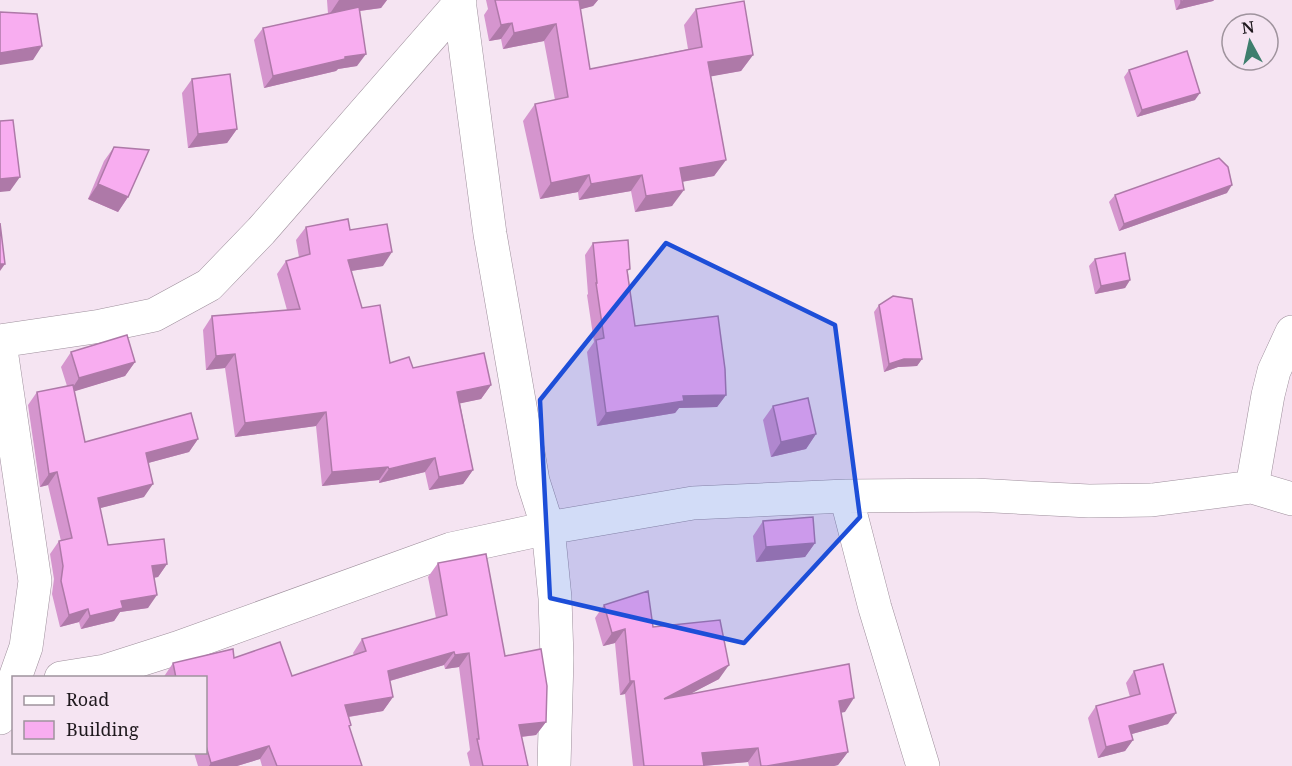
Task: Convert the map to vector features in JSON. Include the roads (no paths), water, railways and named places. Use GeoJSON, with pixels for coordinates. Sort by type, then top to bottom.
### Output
{"type":"FeatureCollection","features":[{"type":"Feature","properties":{"kind":"street"},"geometry":{"type":"LineString","coordinates":[[16,676],[26,647],[35,581],[0,342],[154,315],[209,285],[261,231],[460,2]]}},
{"type":"Feature","properties":{"kind":"street"},"geometry":{"type":"LineString","coordinates":[[460,2],[492,246],[533,481],[548,528],[555,598],[555,766]]}},
{"type":"Feature","properties":{"kind":"street"},"geometry":{"type":"LineString","coordinates":[[1252,487],[1274,370],[1292,332]]}},
{"type":"Feature","properties":{"kind":"street"},"geometry":{"type":"LineString","coordinates":[[74,676],[105,671],[177,648],[451,549],[548,528],[693,503],[846,496],[975,495],[1089,501],[1152,500],[1252,487],[1292,499]]}},
{"type":"Feature","properties":{"kind":"street"},"geometry":{"type":"LineString","coordinates":[[846,496],[875,608],[923,766]]}},
{"type":"Feature","properties":{"kind":"street"},"geometry":{"type":"LineString","coordinates":[[0,718],[12,687]]}}]}
